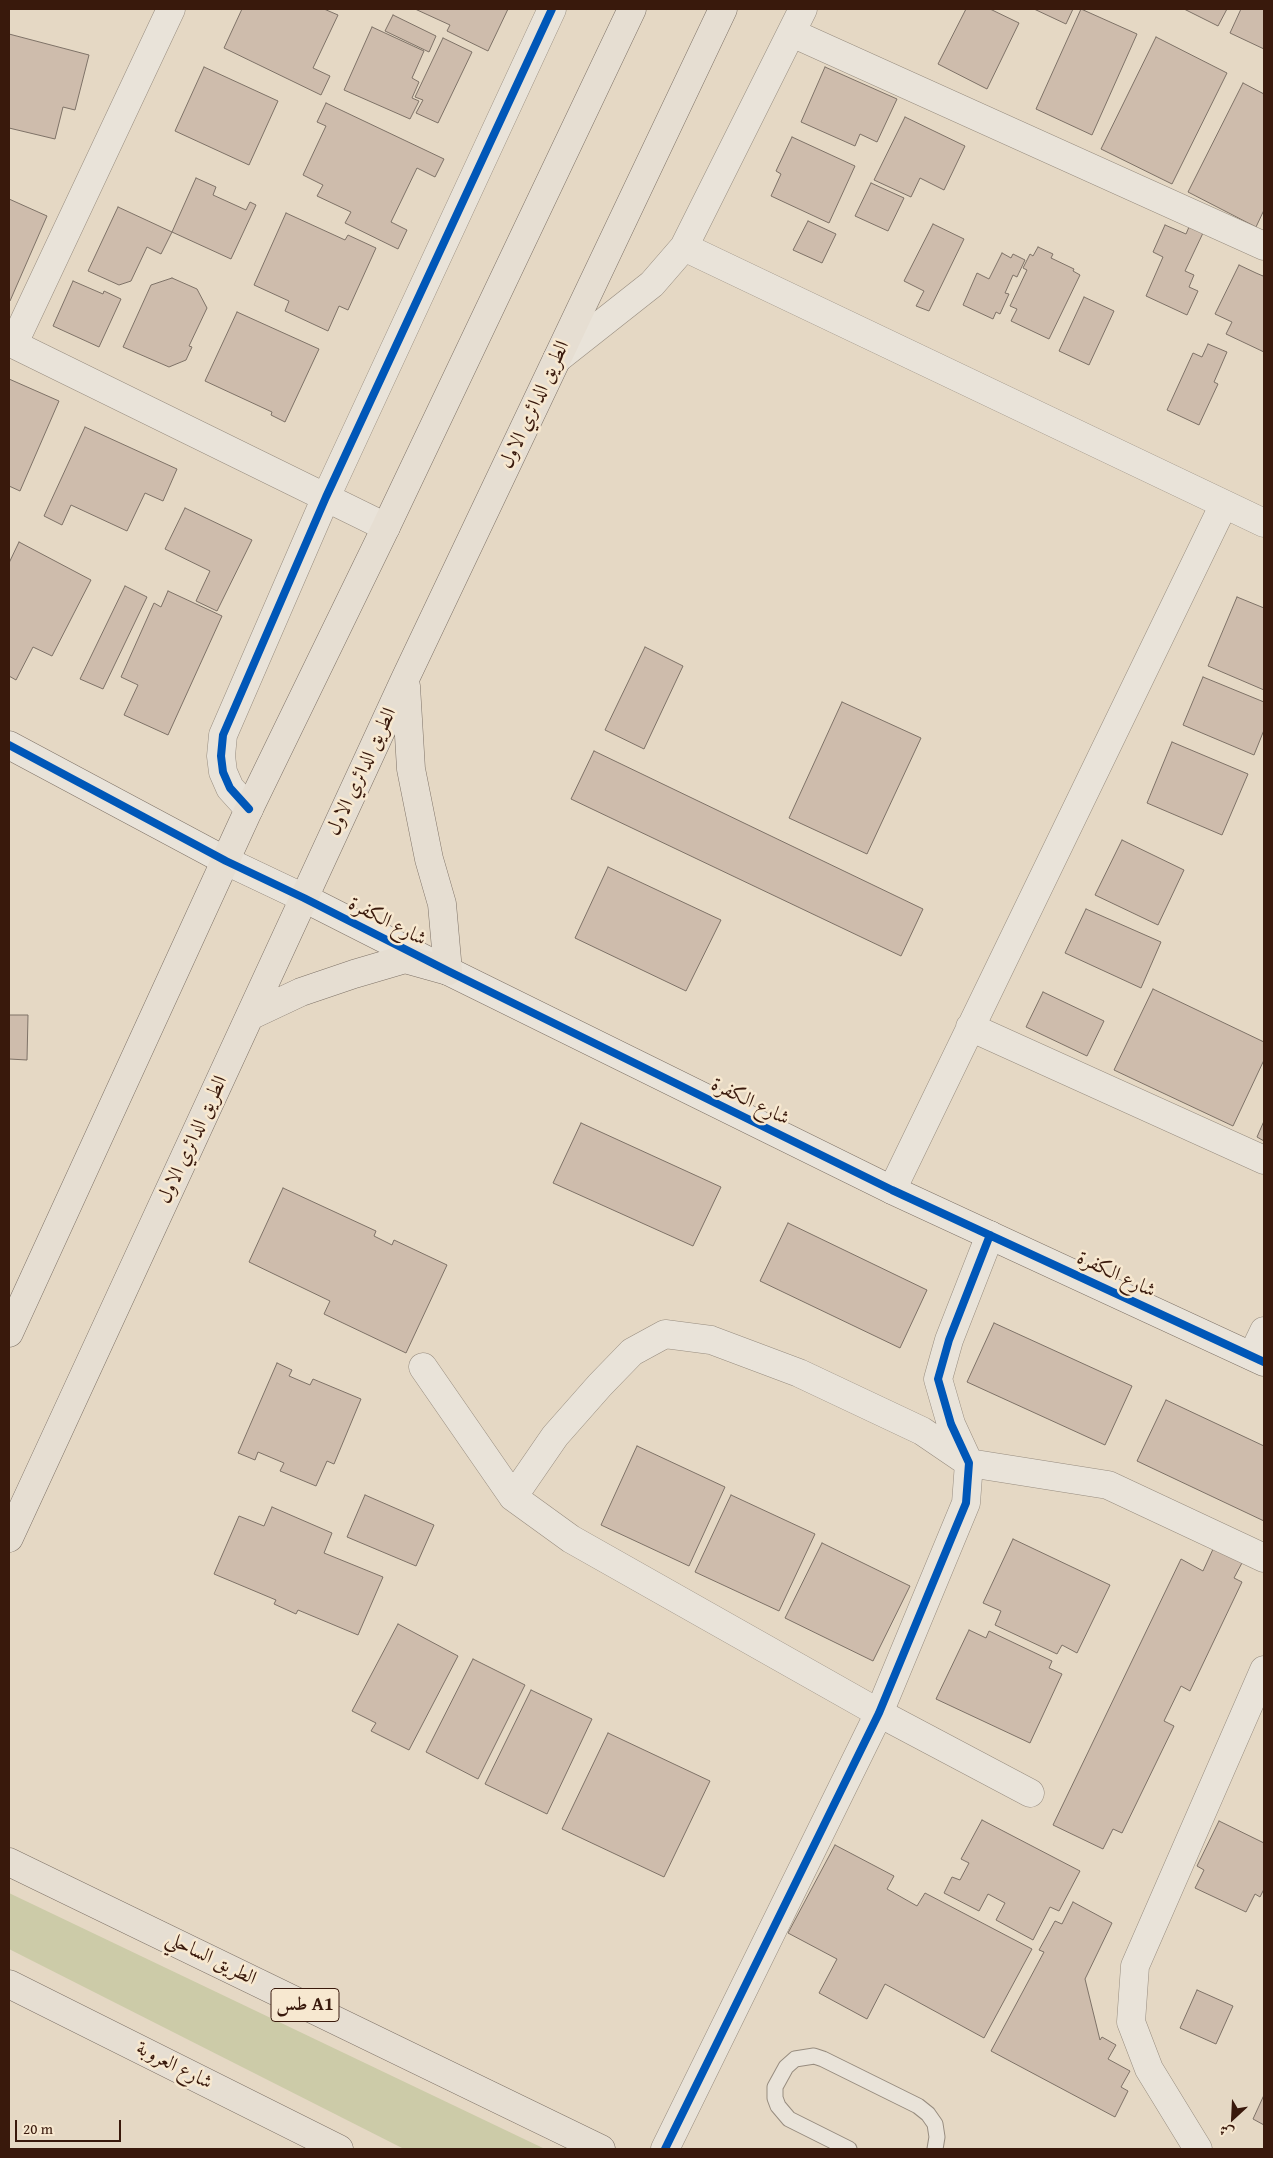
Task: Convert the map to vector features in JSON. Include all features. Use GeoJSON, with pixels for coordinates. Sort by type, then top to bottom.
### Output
{"type":"FeatureCollection","features":[{"type":"Feature","properties":{"kind":"main road"},"geometry":{"type":"LineString","coordinates":[[9,1333],[249,809],[386,527],[632,9]]}},
{"type":"Feature","properties":{"kind":"main road","name":"الطريق الدائري الاول"},"geometry":{"type":"LineString","coordinates":[[9,1538],[405,679],[724,9]]}},
{"type":"Feature","properties":{"kind":"main road"},"geometry":{"type":"LineString","coordinates":[[250,1016],[301,992],[406,959],[448,971],[442,904],[429,859],[411,769],[405,679]]}},
{"type":"Feature","properties":{"kind":"main road","name":"الطريق الساحلي"},"geometry":{"type":"LineString","coordinates":[[9,1850],[20,1867],[601,2149]]}},
{"type":"Feature","properties":{"kind":"main road","name":"شارع العروبة"},"geometry":{"type":"LineString","coordinates":[[9,1984],[339,2149]]}},
{"type":"Feature","properties":{"kind":"street"},"geometry":{"type":"LineString","coordinates":[[171,9],[12,342],[386,527]]}},
{"type":"Feature","properties":{"kind":"street"},"geometry":{"type":"LineString","coordinates":[[249,809],[230,788],[224,772],[221,751],[224,735],[326,497],[433,262],[552,9]]}},
{"type":"Feature","properties":{"kind":"street"},"geometry":{"type":"LineString","coordinates":[[557,359],[652,284],[684,247],[803,9]]}},
{"type":"Feature","properties":{"kind":"street"},"geometry":{"type":"LineString","coordinates":[[792,33],[1264,246]]}},
{"type":"Feature","properties":{"kind":"street"},"geometry":{"type":"LineString","coordinates":[[684,247],[1264,522]]}},
{"type":"Feature","properties":{"kind":"street"},"geometry":{"type":"LineString","coordinates":[[892,1190],[1224,504]]}},
{"type":"Feature","properties":{"kind":"street","name":"شارع الكفرة"},"geometry":{"type":"LineString","coordinates":[[9,744],[226,861],[892,1190],[1258,1359]]}},
{"type":"Feature","properties":{"kind":"street"},"geometry":{"type":"LineString","coordinates":[[970,1027],[1264,1160]]}},
{"type":"Feature","properties":{"kind":"street"},"geometry":{"type":"LineString","coordinates":[[665,2149],[879,1713],[966,1503],[968,1463],[951,1424],[938,1379],[949,1340],[990,1235]]}},
{"type":"Feature","properties":{"kind":"street"},"geometry":{"type":"LineString","coordinates":[[1258,1359],[1264,1331]]}},
{"type":"Feature","properties":{"kind":"street"},"geometry":{"type":"LineString","coordinates":[[513,1497],[555,1436],[600,1385],[632,1352],[665,1334],[711,1340],[799,1373],[922,1431],[968,1463],[1108,1485],[1264,1558]]}},
{"type":"Feature","properties":{"kind":"street"},"geometry":{"type":"LineString","coordinates":[[423,1366],[513,1497],[571,1540],[879,1713],[1030,1793]]}},
{"type":"Feature","properties":{"kind":"street"},"geometry":{"type":"LineString","coordinates":[[1198,2149],[1149,2069],[1131,2022],[1135,1966],[1264,1670]]}},
{"type":"Feature","properties":{"kind":"lane"},"geometry":{"type":"LineString","coordinates":[[849,2149],[789,2119],[782,2113],[775,2098],[776,2087],[786,2067],[795,2060],[814,2056],[823,2059],[918,2106],[928,2114],[935,2124],[937,2137],[934,2149]]}},
{"type":"Feature","properties":{"kind":"green space"},"geometry":{"type":"Polygon","coordinates":[[[9,1893],[545,2149],[404,2149],[9,1949],[9,1893]]]}},
{"type":"Feature","properties":{"kind":"building"},"geometry":{"type":"Polygon","coordinates":[[[242,9],[324,9],[338,15],[313,68],[330,76],[321,95],[224,48],[242,9]]]}},
{"type":"Feature","properties":{"kind":"building"},"geometry":{"type":"Polygon","coordinates":[[[415,9],[508,9],[488,51],[447,31],[450,25],[415,9]]]}},
{"type":"Feature","properties":{"kind":"building"},"geometry":{"type":"Polygon","coordinates":[[[966,9],[990,9],[1019,23],[987,89],[938,64],[966,9]]]}},
{"type":"Feature","properties":{"kind":"building"},"geometry":{"type":"Polygon","coordinates":[[[1034,9],[1073,9],[1066,24],[1034,9]]]}},
{"type":"Feature","properties":{"kind":"building"},"geometry":{"type":"Polygon","coordinates":[[[1081,9],[1137,34],[1092,135],[1036,109],[1081,9]]]}},
{"type":"Feature","properties":{"kind":"building"},"geometry":{"type":"Polygon","coordinates":[[[1184,9],[1227,9],[1218,26],[1184,9]]]}},
{"type":"Feature","properties":{"kind":"building"},"geometry":{"type":"Polygon","coordinates":[[[1241,9],[1264,9],[1264,49],[1230,33],[1241,9]]]}},
{"type":"Feature","properties":{"kind":"building"},"geometry":{"type":"Polygon","coordinates":[[[393,15],[436,36],[429,52],[385,31],[393,15]]]}},
{"type":"Feature","properties":{"kind":"building"},"geometry":{"type":"Polygon","coordinates":[[[372,27],[424,51],[412,78],[419,82],[412,98],[419,101],[410,119],[344,90],[372,27]]]}},
{"type":"Feature","properties":{"kind":"building"},"geometry":{"type":"Polygon","coordinates":[[[9,34],[89,55],[75,110],[63,107],[55,139],[9,128],[9,34]]]}},
{"type":"Feature","properties":{"kind":"building"},"geometry":{"type":"Polygon","coordinates":[[[1156,37],[1227,73],[1172,184],[1101,149],[1156,37]]]}},
{"type":"Feature","properties":{"kind":"building"},"geometry":{"type":"Polygon","coordinates":[[[443,38],[472,52],[438,123],[416,113],[423,100],[415,97],[443,38]]]}},
{"type":"Feature","properties":{"kind":"building"},"geometry":{"type":"Polygon","coordinates":[[[204,67],[278,101],[249,165],[175,131],[204,67]]]}},
{"type":"Feature","properties":{"kind":"building"},"geometry":{"type":"Polygon","coordinates":[[[825,67],[897,99],[877,142],[860,134],[855,146],[801,122],[825,67]]]}},
{"type":"Feature","properties":{"kind":"building"},"geometry":{"type":"Polygon","coordinates":[[[1243,83],[1264,94],[1264,210],[1256,227],[1188,192],[1243,83]]]}},
{"type":"Feature","properties":{"kind":"building"},"geometry":{"type":"Polygon","coordinates":[[[326,103],[444,159],[435,177],[417,168],[391,222],[407,230],[398,249],[345,223],[351,212],[317,196],[323,185],[303,175],[326,126],[317,122],[326,103]]]}},
{"type":"Feature","properties":{"kind":"building"},"geometry":{"type":"Polygon","coordinates":[[[905,117],[965,146],[944,190],[920,178],[911,197],[874,180],[905,117]]]}},
{"type":"Feature","properties":{"kind":"building"},"geometry":{"type":"Polygon","coordinates":[[[792,137],[855,166],[829,223],[771,196],[781,174],[776,171],[792,137]]]}},
{"type":"Feature","properties":{"kind":"building"},"geometry":{"type":"Polygon","coordinates":[[[196,178],[216,187],[213,195],[246,210],[250,202],[256,205],[231,259],[172,232],[196,178]]]}},
{"type":"Feature","properties":{"kind":"building"},"geometry":{"type":"Polygon","coordinates":[[[871,183],[904,198],[888,231],[855,216],[871,183]]]}},
{"type":"Feature","properties":{"kind":"building"},"geometry":{"type":"Polygon","coordinates":[[[9,199],[47,216],[10,301],[9,300],[9,199]]]}},
{"type":"Feature","properties":{"kind":"building"},"geometry":{"type":"Polygon","coordinates":[[[118,207],[172,232],[161,254],[147,247],[131,281],[119,285],[88,271],[118,207]]]}},
{"type":"Feature","properties":{"kind":"building"},"geometry":{"type":"Polygon","coordinates":[[[286,213],[345,240],[348,235],[376,248],[348,310],[339,306],[328,331],[285,311],[289,301],[254,285],[286,213]]]}},
{"type":"Feature","properties":{"kind":"building"},"geometry":{"type":"Polygon","coordinates":[[[808,221],[836,234],[822,263],[793,250],[808,221]]]}},
{"type":"Feature","properties":{"kind":"building"},"geometry":{"type":"Polygon","coordinates":[[[933,224],[964,239],[929,311],[916,306],[924,291],[904,281],[933,224]]]}},
{"type":"Feature","properties":{"kind":"building"},"geometry":{"type":"Polygon","coordinates":[[[1165,225],[1186,234],[1189,227],[1203,233],[1185,271],[1194,275],[1189,287],[1198,291],[1187,315],[1146,296],[1163,257],[1153,252],[1165,225]]]}},
{"type":"Feature","properties":{"kind":"building"},"geometry":{"type":"Polygon","coordinates":[[[1038,247],[1053,254],[1051,258],[1074,269],[1073,271],[1080,275],[1049,339],[1011,321],[1017,309],[1010,306],[1027,270],[1023,268],[1030,254],[1033,256],[1038,247]]]}},
{"type":"Feature","properties":{"kind":"building"},"geometry":{"type":"Polygon","coordinates":[[[1002,253],[1011,258],[1013,254],[1025,260],[1017,277],[1013,275],[1005,293],[1009,294],[1000,314],[996,312],[993,319],[963,305],[977,273],[989,279],[1002,253]]]}},
{"type":"Feature","properties":{"kind":"building"},"geometry":{"type":"Polygon","coordinates":[[[1239,265],[1263,276],[1264,274],[1264,352],[1226,334],[1232,322],[1215,314],[1239,265]]]}},
{"type":"Feature","properties":{"kind":"building"},"geometry":{"type":"Polygon","coordinates":[[[172,278],[197,289],[207,308],[189,346],[192,347],[186,360],[169,367],[123,347],[151,285],[172,278]]]}},
{"type":"Feature","properties":{"kind":"building"},"geometry":{"type":"Polygon","coordinates":[[[73,281],[103,294],[104,291],[121,299],[99,347],[53,326],[73,281]]]}},
{"type":"Feature","properties":{"kind":"building"},"geometry":{"type":"Polygon","coordinates":[[[1084,297],[1114,311],[1089,365],[1059,351],[1084,297]]]}},
{"type":"Feature","properties":{"kind":"building"},"geometry":{"type":"Polygon","coordinates":[[[237,312],[319,349],[285,422],[271,415],[272,412],[205,381],[237,312]]]}},
{"type":"Feature","properties":{"kind":"building"},"geometry":{"type":"Polygon","coordinates":[[[1208,344],[1227,352],[1214,382],[1218,384],[1199,425],[1167,410],[1193,353],[1202,357],[1208,344]]]}},
{"type":"Feature","properties":{"kind":"building"},"geometry":{"type":"Polygon","coordinates":[[[9,379],[59,401],[20,491],[9,486],[9,379]]]}},
{"type":"Feature","properties":{"kind":"building"},"geometry":{"type":"Polygon","coordinates":[[[85,427],[177,469],[163,501],[145,493],[127,531],[71,505],[62,525],[44,516],[85,427]]]}},
{"type":"Feature","properties":{"kind":"building"},"geometry":{"type":"Polygon","coordinates":[[[185,508],[252,540],[217,611],[196,601],[210,571],[165,549],[185,508]]]}},
{"type":"Feature","properties":{"kind":"building"},"geometry":{"type":"Polygon","coordinates":[[[19,542],[91,580],[52,656],[33,647],[16,680],[9,676],[9,563],[19,542]]]}},
{"type":"Feature","properties":{"kind":"building"},"geometry":{"type":"Polygon","coordinates":[[[125,586],[147,597],[103,689],[80,679],[125,586]]]}},
{"type":"Feature","properties":{"kind":"building"},"geometry":{"type":"Polygon","coordinates":[[[168,591],[222,616],[168,735],[124,715],[138,685],[121,677],[154,603],[161,607],[168,591]]]}},
{"type":"Feature","properties":{"kind":"building"},"geometry":{"type":"Polygon","coordinates":[[[1237,597],[1264,608],[1264,690],[1208,666],[1237,597]]]}},
{"type":"Feature","properties":{"kind":"building"},"geometry":{"type":"Polygon","coordinates":[[[645,647],[683,666],[644,749],[605,730],[645,647]]]}},
{"type":"Feature","properties":{"kind":"building"},"geometry":{"type":"Polygon","coordinates":[[[1203,677],[1264,702],[1264,730],[1254,755],[1183,725],[1203,677]]]}},
{"type":"Feature","properties":{"kind":"building"},"geometry":{"type":"Polygon","coordinates":[[[842,702],[921,738],[867,854],[789,818],[842,702]]]}},
{"type":"Feature","properties":{"kind":"building"},"geometry":{"type":"Polygon","coordinates":[[[1172,742],[1248,774],[1222,835],[1147,803],[1172,742]]]}},
{"type":"Feature","properties":{"kind":"building"},"geometry":{"type":"Polygon","coordinates":[[[594,751],[923,909],[901,956],[571,799],[594,751]]]}},
{"type":"Feature","properties":{"kind":"building"},"geometry":{"type":"Polygon","coordinates":[[[1122,840],[1184,870],[1158,925],[1095,895],[1122,840]]]}},
{"type":"Feature","properties":{"kind":"building"},"geometry":{"type":"Polygon","coordinates":[[[608,867],[721,920],[686,991],[575,938],[608,867]]]}},
{"type":"Feature","properties":{"kind":"building"},"geometry":{"type":"Polygon","coordinates":[[[1086,909],[1161,942],[1141,988],[1065,953],[1086,909]]]}},
{"type":"Feature","properties":{"kind":"building"},"geometry":{"type":"Polygon","coordinates":[[[1153,989],[1264,1042],[1264,1060],[1233,1126],[1114,1070],[1153,989]]]}},
{"type":"Feature","properties":{"kind":"building"},"geometry":{"type":"Polygon","coordinates":[[[1043,992],[1104,1021],[1087,1056],[1026,1027],[1043,992]]]}},
{"type":"Feature","properties":{"kind":"building"},"geometry":{"type":"Polygon","coordinates":[[[9,1015],[28,1015],[27,1060],[9,1059],[9,1015]]]}},
{"type":"Feature","properties":{"kind":"building"},"geometry":{"type":"Polygon","coordinates":[[[1264,1121],[1264,1141],[1257,1137],[1264,1121]]]}},
{"type":"Feature","properties":{"kind":"building"},"geometry":{"type":"Polygon","coordinates":[[[581,1123],[721,1187],[693,1246],[553,1183],[581,1123]]]}},
{"type":"Feature","properties":{"kind":"building"},"geometry":{"type":"Polygon","coordinates":[[[283,1188],[376,1231],[374,1236],[392,1245],[394,1240],[447,1265],[406,1353],[324,1314],[330,1301],[249,1262],[283,1188]]]}},
{"type":"Feature","properties":{"kind":"building"},"geometry":{"type":"Polygon","coordinates":[[[788,1223],[927,1290],[900,1348],[760,1281],[788,1223]]]}},
{"type":"Feature","properties":{"kind":"building"},"geometry":{"type":"Polygon","coordinates":[[[994,1323],[1132,1386],[1105,1445],[967,1382],[994,1323]]]}},
{"type":"Feature","properties":{"kind":"building"},"geometry":{"type":"Polygon","coordinates":[[[277,1363],[292,1370],[289,1376],[310,1385],[313,1379],[361,1399],[334,1464],[327,1461],[316,1486],[280,1471],[284,1463],[258,1452],[255,1460],[238,1453],[277,1363]]]}},
{"type":"Feature","properties":{"kind":"building"},"geometry":{"type":"Polygon","coordinates":[[[1166,1400],[1264,1446],[1264,1521],[1137,1461],[1166,1400]]]}},
{"type":"Feature","properties":{"kind":"building"},"geometry":{"type":"Polygon","coordinates":[[[637,1446],[725,1487],[689,1566],[601,1525],[637,1446]]]}},
{"type":"Feature","properties":{"kind":"building"},"geometry":{"type":"Polygon","coordinates":[[[365,1495],[434,1525],[416,1566],[347,1537],[365,1495]]]}},
{"type":"Feature","properties":{"kind":"building"},"geometry":{"type":"Polygon","coordinates":[[[731,1495],[815,1534],[779,1611],[695,1572],[731,1495]]]}},
{"type":"Feature","properties":{"kind":"building"},"geometry":{"type":"Polygon","coordinates":[[[272,1507],[332,1533],[324,1553],[383,1577],[358,1635],[298,1610],[296,1614],[274,1604],[276,1600],[214,1574],[239,1516],[264,1526],[272,1507]]]}},
{"type":"Feature","properties":{"kind":"building"},"geometry":{"type":"Polygon","coordinates":[[[1013,1539],[1110,1585],[1077,1653],[1062,1645],[1057,1654],[995,1625],[1001,1611],[983,1603],[1013,1539]]]}},
{"type":"Feature","properties":{"kind":"building"},"geometry":{"type":"Polygon","coordinates":[[[822,1543],[910,1586],[873,1661],[785,1618],[822,1543]]]}},
{"type":"Feature","properties":{"kind":"building"},"geometry":{"type":"Polygon","coordinates":[[[1214,1547],[1243,1561],[1234,1578],[1242,1582],[1190,1691],[1181,1686],[1164,1721],[1174,1726],[1122,1833],[1113,1829],[1103,1849],[1053,1825],[1181,1559],[1203,1571],[1214,1547]]]}},
{"type":"Feature","properties":{"kind":"building"},"geometry":{"type":"Polygon","coordinates":[[[398,1624],[458,1656],[409,1750],[371,1731],[376,1723],[352,1711],[398,1624]]]}},
{"type":"Feature","properties":{"kind":"building"},"geometry":{"type":"Polygon","coordinates":[[[969,1630],[986,1638],[989,1631],[1052,1661],[1049,1668],[1062,1674],[1030,1743],[936,1699],[969,1630]]]}},
{"type":"Feature","properties":{"kind":"building"},"geometry":{"type":"Polygon","coordinates":[[[473,1659],[525,1685],[478,1779],[426,1752],[473,1659]]]}},
{"type":"Feature","properties":{"kind":"building"},"geometry":{"type":"Polygon","coordinates":[[[531,1690],[592,1719],[547,1814],[485,1784],[531,1690]]]}},
{"type":"Feature","properties":{"kind":"building"},"geometry":{"type":"Polygon","coordinates":[[[608,1733],[710,1781],[664,1877],[562,1829],[608,1733]]]}},
{"type":"Feature","properties":{"kind":"building"},"geometry":{"type":"Polygon","coordinates":[[[982,1820],[1080,1871],[1059,1911],[1050,1907],[1033,1940],[996,1920],[1005,1903],[988,1894],[979,1911],[944,1893],[952,1877],[960,1880],[969,1863],[961,1859],[982,1820]]]}},
{"type":"Feature","properties":{"kind":"building"},"geometry":{"type":"Polygon","coordinates":[[[1219,1821],[1264,1843],[1264,1889],[1260,1897],[1255,1894],[1246,1912],[1195,1888],[1204,1870],[1197,1866],[1219,1821]]]}},
{"type":"Feature","properties":{"kind":"building"},"geometry":{"type":"Polygon","coordinates":[[[835,1845],[894,1876],[887,1889],[917,1906],[925,1893],[1032,1949],[984,2038],[885,1984],[867,2019],[819,1993],[837,1959],[788,1933],[835,1845]]]}},
{"type":"Feature","properties":{"kind":"building"},"geometry":{"type":"Polygon","coordinates":[[[1073,1902],[1112,1923],[1085,1979],[1100,2040],[1102,2037],[1116,2045],[1108,2059],[1130,2071],[1121,2087],[1128,2091],[1115,2117],[991,2051],[1044,1952],[1039,1950],[1055,1921],[1062,1924],[1073,1902]]]}},
{"type":"Feature","properties":{"kind":"building"},"geometry":{"type":"Polygon","coordinates":[[[1197,1990],[1233,2006],[1216,2044],[1180,2028],[1197,1990]]]}},
{"type":"Feature","properties":{"kind":"building"},"geometry":{"type":"Polygon","coordinates":[[[1264,2095],[1264,2125],[1253,2119],[1264,2095]]]}},
{"type":"Feature","properties":{"kind":"cycle path"},"geometry":{"type":"LineString","coordinates":[[249,809],[230,788],[223,772],[221,756],[223,735],[326,497],[552,9]]}},
{"type":"Feature","properties":{"kind":"cycle path"},"geometry":{"type":"LineString","coordinates":[[9,745],[226,861],[892,1190],[1264,1362]]}},
{"type":"Feature","properties":{"kind":"cycle path"},"geometry":{"type":"LineString","coordinates":[[665,2149],[879,1713],[966,1503],[969,1463],[951,1424],[938,1379],[949,1340],[990,1235]]}}]}
